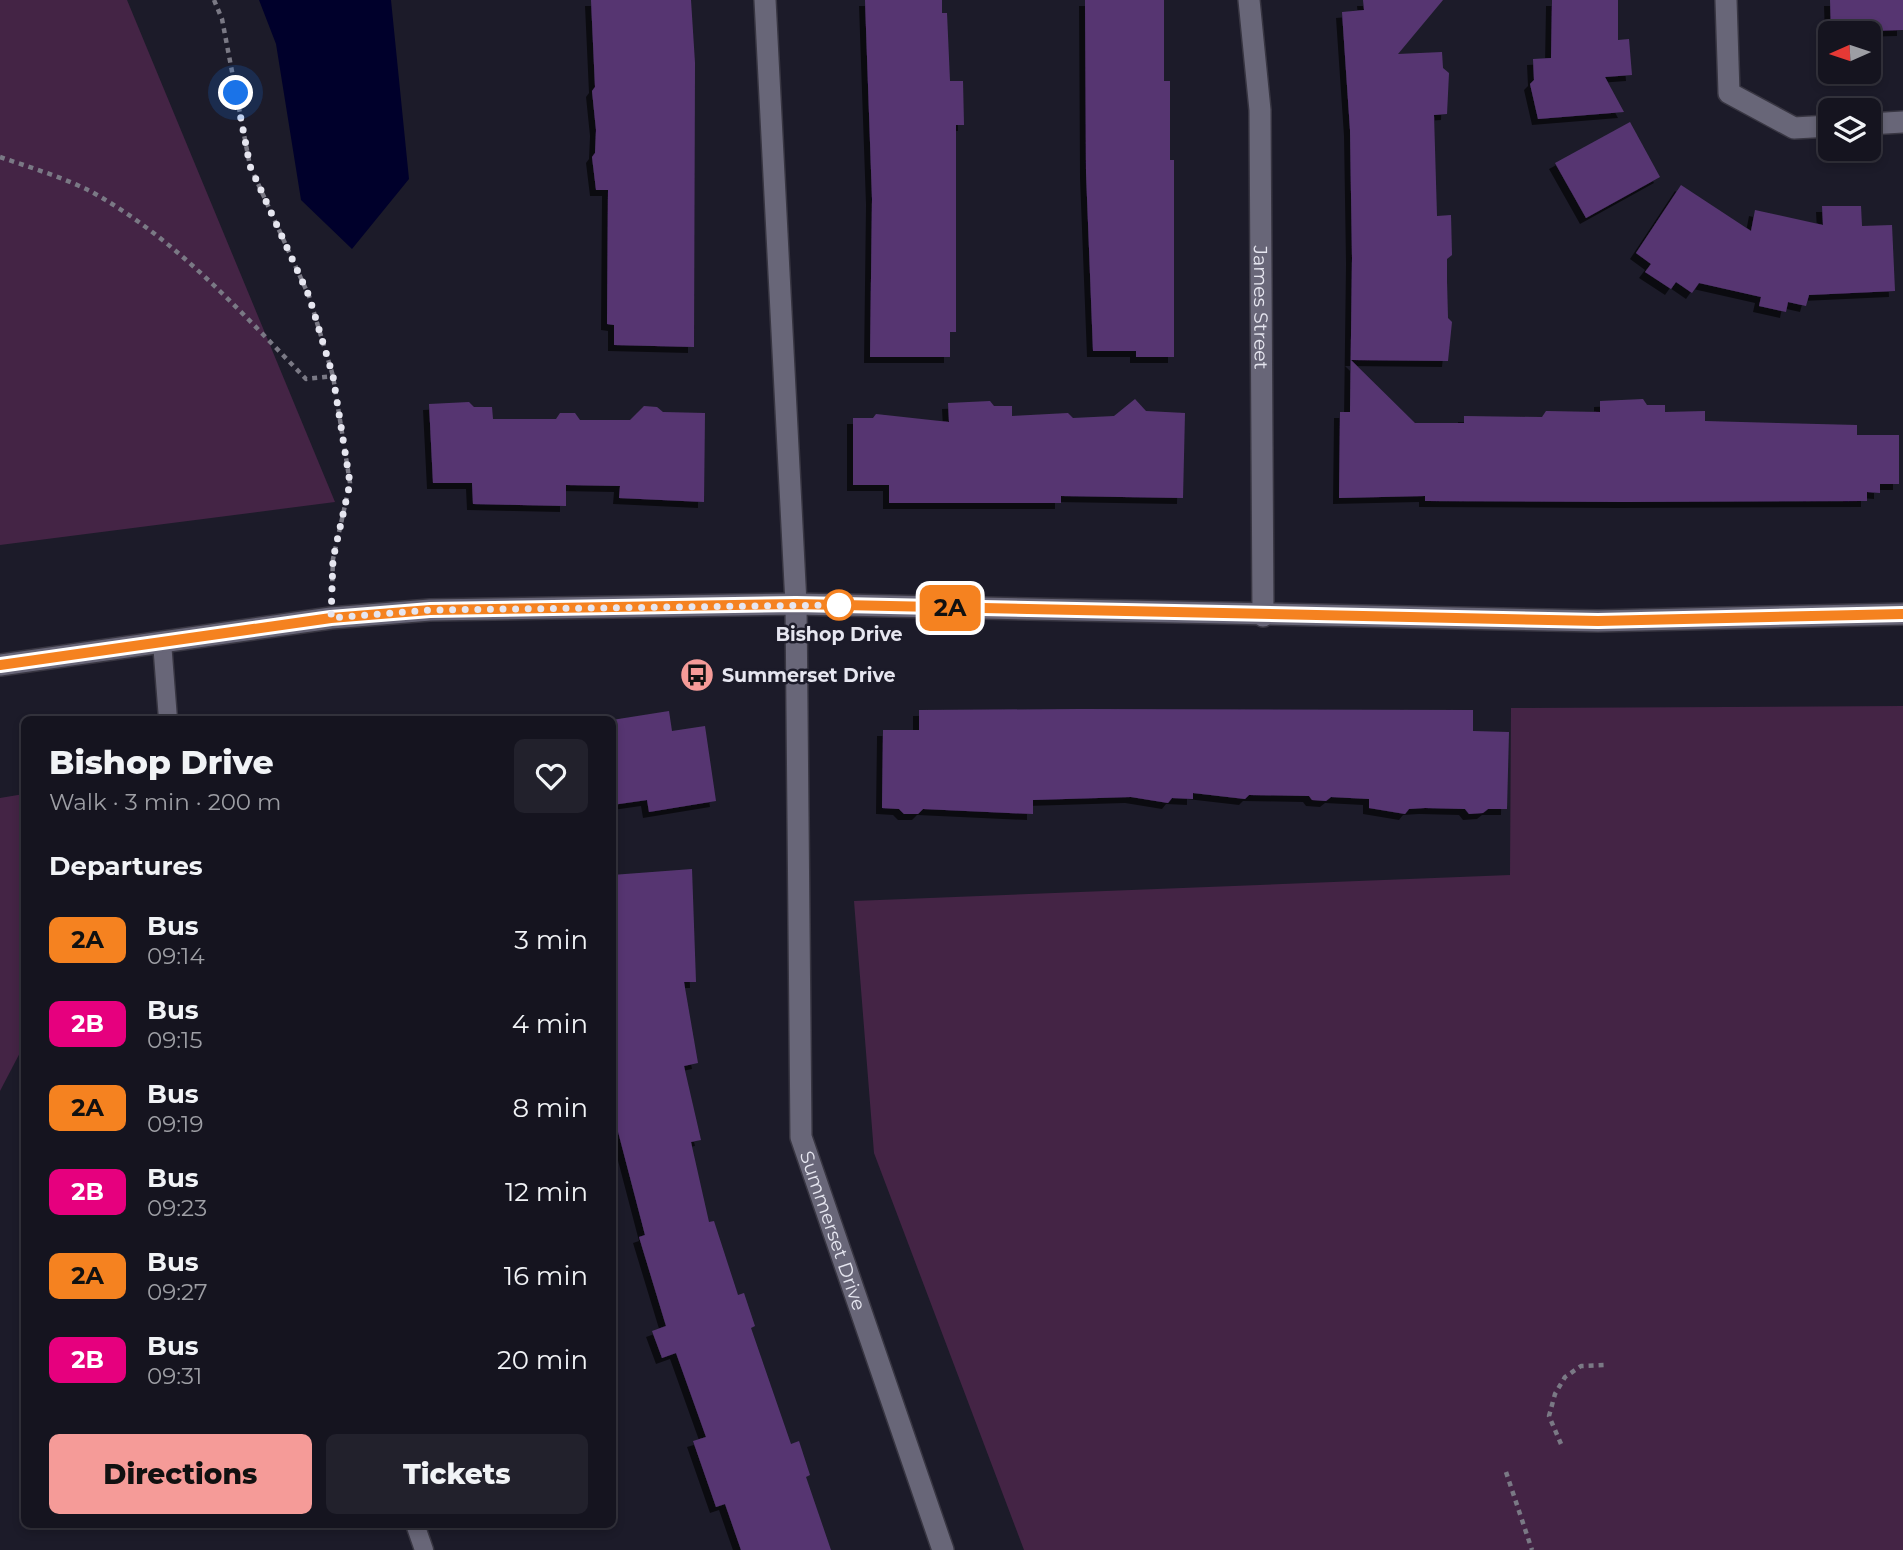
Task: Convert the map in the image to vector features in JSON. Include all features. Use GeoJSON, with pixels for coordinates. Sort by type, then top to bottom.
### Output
{"type":"FeatureCollection","features":[{"type":"Feature","properties":{"kind":"street"},"geometry":{"type":"LineString","coordinates":[[765,0],[796,604]]}},
{"type":"Feature","properties":{"kind":"street","name":"James Street"},"geometry":{"type":"LineString","coordinates":[[1249,0],[1260,110],[1263,615]]}},
{"type":"Feature","properties":{"kind":"street"},"geometry":{"type":"LineString","coordinates":[[1726,0],[1730,93],[1794,128],[1818,127]]}},
{"type":"Feature","properties":{"kind":"street"},"geometry":{"type":"LineString","coordinates":[[1881,123],[1903,122]]}},
{"type":"Feature","properties":{"kind":"street"},"geometry":{"type":"LineString","coordinates":[[0,665],[331,618],[430,610],[796,604],[1598,621],[1903,614]]}},
{"type":"Feature","properties":{"kind":"street","name":"Summerset Drive"},"geometry":{"type":"LineString","coordinates":[[796,604],[801,1137],[943,1550]]}},
{"type":"Feature","properties":{"kind":"lane"},"geometry":{"type":"LineString","coordinates":[[162,642],[168,716]]}},
{"type":"Feature","properties":{"kind":"lane"},"geometry":{"type":"LineString","coordinates":[[416,1528],[424,1550]]}},
{"type":"Feature","properties":{"kind":"path"},"geometry":{"type":"LineString","coordinates":[[214,0],[222,19],[250,166],[309,296],[333,376],[350,483],[333,559],[331,618]]}},
{"type":"Feature","properties":{"kind":"path"},"geometry":{"type":"LineString","coordinates":[[0,157],[88,190],[151,230],[223,294],[306,379],[333,376]]}},
{"type":"Feature","properties":{"kind":"path"},"geometry":{"type":"LineString","coordinates":[[1561,1444],[1549,1416],[1555,1394],[1565,1377],[1581,1366],[1606,1365]]}},
{"type":"Feature","properties":{"kind":"path"},"geometry":{"type":"LineString","coordinates":[[1506,1472],[1532,1550]]}},
{"type":"Feature","properties":{"kind":"shaded area"},"geometry":{"type":"Polygon","coordinates":[[[0,0],[127,0],[335,502],[0,545],[0,0]]]}},
{"type":"Feature","properties":{"kind":"shaded area"},"geometry":{"type":"Polygon","coordinates":[[[1903,706],[1903,1550],[1024,1550],[874,1153],[854,901],[1510,875],[1511,708],[1903,706]]]}},
{"type":"Feature","properties":{"kind":"shaded area"},"geometry":{"type":"Polygon","coordinates":[[[21,794],[21,1051],[0,1091],[0,798],[21,794]]]}},
{"type":"Feature","properties":{"kind":"water"},"geometry":{"type":"Polygon","coordinates":[[[259,0],[391,0],[409,179],[352,249],[301,200],[276,44],[259,0]]]}},
{"type":"Feature","properties":{"kind":"building"},"geometry":{"type":"Polygon","coordinates":[[[591,0],[691,0],[695,63],[694,347],[614,345],[614,325],[607,324],[608,190],[596,190],[592,157],[595,153],[596,130],[592,91],[595,87],[591,0]]]}},
{"type":"Feature","properties":{"kind":"building"},"geometry":{"type":"Polygon","coordinates":[[[865,0],[942,0],[942,13],[947,13],[950,81],[963,81],[964,125],[956,125],[956,332],[950,332],[950,357],[870,357],[872,199],[865,0]]]}},
{"type":"Feature","properties":{"kind":"building"},"geometry":{"type":"Polygon","coordinates":[[[1085,0],[1164,0],[1164,81],[1170,81],[1170,160],[1174,160],[1174,357],[1136,357],[1136,351],[1093,351],[1086,172],[1085,0]]]}},
{"type":"Feature","properties":{"kind":"building"},"geometry":{"type":"Polygon","coordinates":[[[1363,0],[1443,0],[1398,54],[1442,52],[1443,68],[1449,73],[1447,114],[1434,115],[1437,216],[1451,215],[1452,255],[1447,259],[1447,281],[1448,318],[1452,322],[1448,361],[1351,360],[1415,423],[1464,423],[1464,416],[1542,417],[1546,411],[1600,412],[1600,401],[1643,399],[1647,405],[1665,405],[1665,412],[1705,411],[1705,421],[1857,425],[1857,435],[1899,435],[1899,484],[1880,484],[1880,493],[1867,492],[1867,501],[1425,501],[1425,496],[1339,498],[1340,412],[1350,412],[1352,258],[1350,130],[1342,12],[1364,10],[1363,0]]]}},
{"type":"Feature","properties":{"kind":"building"},"geometry":{"type":"Polygon","coordinates":[[[1552,0],[1618,0],[1618,40],[1629,39],[1632,75],[1605,77],[1624,112],[1538,119],[1530,84],[1534,80],[1533,59],[1551,58],[1552,0]]]}},
{"type":"Feature","properties":{"kind":"building"},"geometry":{"type":"Polygon","coordinates":[[[1830,0],[1903,0],[1903,30],[1881,31],[1881,21],[1831,21],[1830,0]]]}},
{"type":"Feature","properties":{"kind":"building"},"geometry":{"type":"Polygon","coordinates":[[[1630,122],[1660,177],[1586,218],[1555,163],[1630,122]]]}},
{"type":"Feature","properties":{"kind":"building"},"geometry":{"type":"Polygon","coordinates":[[[1681,185],[1751,231],[1755,210],[1823,225],[1822,206],[1861,206],[1862,226],[1892,225],[1895,291],[1809,295],[1806,306],[1788,302],[1786,312],[1759,306],[1761,297],[1699,283],[1692,293],[1676,282],[1671,289],[1645,272],[1651,264],[1636,253],[1681,185]]]}},
{"type":"Feature","properties":{"kind":"building"},"geometry":{"type":"Polygon","coordinates":[[[1135,399],[1146,411],[1185,413],[1183,498],[1061,496],[1061,503],[889,503],[889,485],[853,485],[853,418],[873,418],[876,414],[949,422],[948,403],[990,401],[994,406],[1012,406],[1012,416],[1068,413],[1073,418],[1114,416],[1135,399]]]}},
{"type":"Feature","properties":{"kind":"building"},"geometry":{"type":"Polygon","coordinates":[[[469,402],[474,407],[492,407],[493,419],[556,419],[560,413],[575,413],[580,420],[630,420],[644,406],[657,407],[663,412],[705,413],[704,502],[619,498],[620,486],[566,485],[566,506],[473,504],[472,483],[433,483],[429,404],[469,402]]]}},
{"type":"Feature","properties":{"kind":"building"},"geometry":{"type":"Polygon","coordinates":[[[919,710],[1473,710],[1473,731],[1509,732],[1507,809],[1488,809],[1483,813],[1469,814],[1465,809],[1425,808],[1409,809],[1405,814],[1369,808],[1369,799],[1331,797],[1326,801],[1312,800],[1309,796],[1249,795],[1245,799],[1193,793],[1193,799],[1172,798],[1168,803],[1131,797],[1033,800],[1033,814],[923,809],[918,814],[904,814],[899,809],[882,808],[883,730],[919,730],[919,710]]]}},
{"type":"Feature","properties":{"kind":"building"},"geometry":{"type":"Polygon","coordinates":[[[669,711],[672,731],[705,726],[716,801],[649,812],[647,800],[616,804],[616,719],[669,711]]]}},
{"type":"Feature","properties":{"kind":"building"},"geometry":{"type":"Polygon","coordinates":[[[692,869],[696,982],[684,982],[698,1063],[684,1066],[701,1140],[691,1142],[709,1222],[714,1221],[738,1295],[744,1293],[755,1326],[751,1328],[791,1444],[799,1441],[810,1475],[806,1477],[831,1550],[741,1550],[725,1504],[716,1507],[693,1441],[706,1437],[676,1353],[662,1358],[652,1331],[666,1326],[639,1237],[645,1235],[616,1124],[616,875],[692,869]]]}},
{"type":"Feature","properties":{"kind":"bus line","name":"2A"},"geometry":{"type":"LineString","coordinates":[[0,665],[331,618],[430,610],[796,604],[1598,621],[1903,614]]}},
{"type":"Feature","properties":{"kind":"place","name":"Bishop Drive"},"geometry":{"type":"Point","coordinates":[839,605]}},
{"type":"Feature","properties":{"kind":"place","name":"Summerset Drive"},"geometry":{"type":"Point","coordinates":[697,675]}},
{"type":"Feature","properties":{"kind":"route"},"geometry":{"type":"LineString","coordinates":[[236,93],[250,166],[309,296],[333,376],[350,483],[333,559],[331,618],[430,610],[839,605]]}}]}
